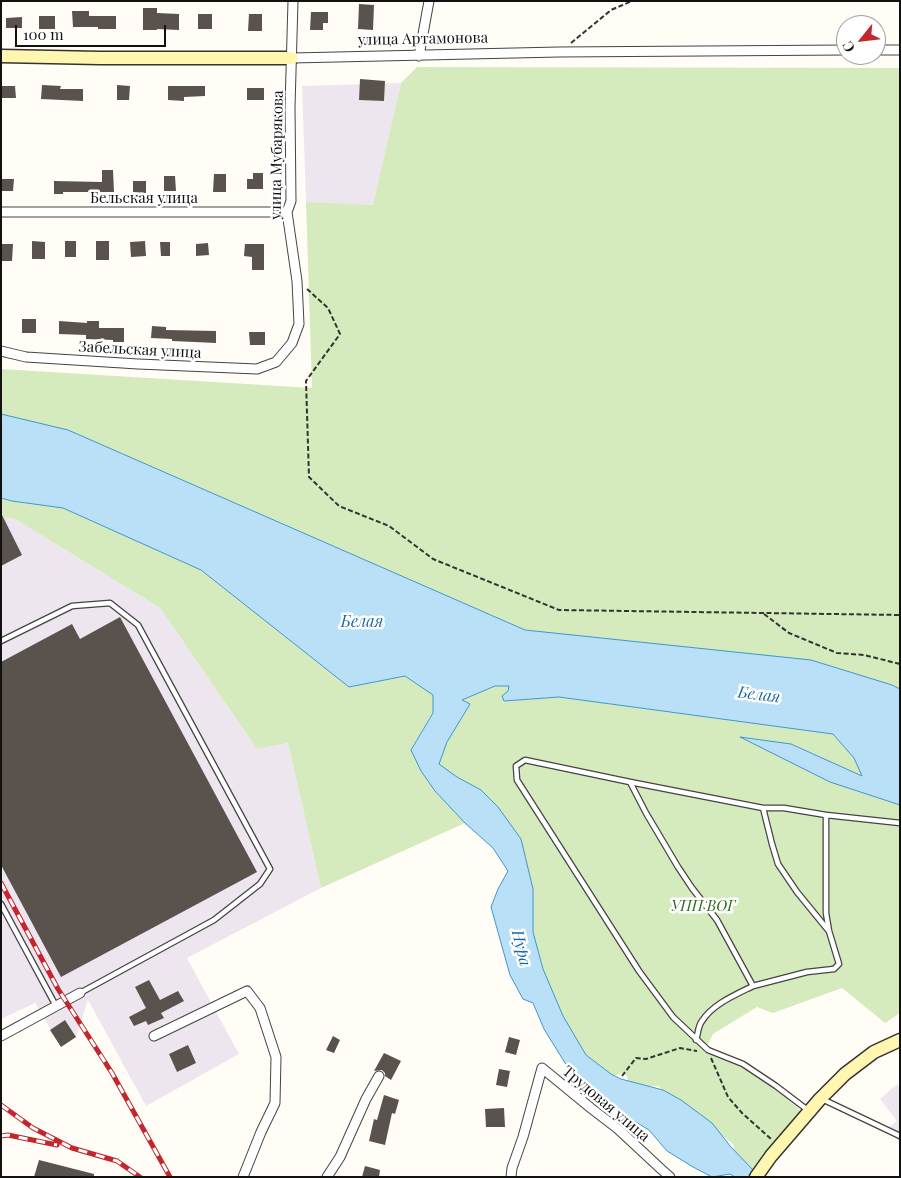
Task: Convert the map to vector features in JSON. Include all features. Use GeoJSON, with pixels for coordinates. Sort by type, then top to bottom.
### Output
{"type":"FeatureCollection","features":[{"type":"Feature","properties":{"kind":"street","name":"улица Мубарякова"},"geometry":{"type":"LineString","coordinates":[[276,362],[292,343],[299,324],[297,281],[287,212],[291,201],[290,107],[293,1]]}},
{"type":"Feature","properties":{"kind":"street"},"geometry":{"type":"LineString","coordinates":[[419,56],[429,1]]}},
{"type":"Feature","properties":{"kind":"street","name":"улица Артамонова"},"geometry":{"type":"LineString","coordinates":[[1,56],[292,58],[559,52],[836,50]]}},
{"type":"Feature","properties":{"kind":"street"},"geometry":{"type":"LineString","coordinates":[[886,50],[900,50]]}},
{"type":"Feature","properties":{"kind":"street","name":"Бельская улица"},"geometry":{"type":"LineString","coordinates":[[1,212],[287,212]]}},
{"type":"Feature","properties":{"kind":"street","name":"Забельская улица"},"geometry":{"type":"LineString","coordinates":[[1,351],[26,357],[257,369],[276,362]]}},
{"type":"Feature","properties":{"kind":"street"},"geometry":{"type":"LineString","coordinates":[[154,1036],[246,992],[260,1008],[276,1057],[275,1103],[243,1177]]}},
{"type":"Feature","properties":{"kind":"street"},"geometry":{"type":"LineString","coordinates":[[1,1036],[80,993]]}},
{"type":"Feature","properties":{"kind":"street"},"geometry":{"type":"LineString","coordinates":[[756,1177],[771,1156],[820,1099],[845,1074],[874,1052],[900,1040]]}},
{"type":"Feature","properties":{"kind":"street","name":"Трудовая улица"},"geometry":{"type":"LineString","coordinates":[[511,1177],[512,1168],[523,1137],[542,1068],[618,1129],[670,1177]]}},
{"type":"Feature","properties":{"kind":"street"},"geometry":{"type":"LineString","coordinates":[[327,1177],[340,1157],[366,1099],[379,1076]]}},
{"type":"Feature","properties":{"kind":"lane"},"geometry":{"type":"LineString","coordinates":[[1,641],[72,606],[110,603],[138,625],[270,869],[260,884],[214,920],[80,993]]}},
{"type":"Feature","properties":{"kind":"lane"},"geometry":{"type":"LineString","coordinates":[[810,1112],[743,1064],[708,1050],[673,1017],[639,971],[517,780],[516,766],[525,760],[762,808],[784,808],[826,815],[900,823]]}},
{"type":"Feature","properties":{"kind":"lane"},"geometry":{"type":"LineString","coordinates":[[630,782],[678,867],[717,920],[753,986]]}},
{"type":"Feature","properties":{"kind":"lane"},"geometry":{"type":"LineString","coordinates":[[762,808],[778,864],[797,892],[829,931]]}},
{"type":"Feature","properties":{"kind":"lane"},"geometry":{"type":"LineString","coordinates":[[696,1040],[700,1023],[710,1011],[728,999],[753,986],[807,972],[834,968],[839,964],[829,931],[826,913],[826,815]]}},
{"type":"Feature","properties":{"kind":"lane"},"geometry":{"type":"LineString","coordinates":[[1,904],[56,1006]]}},
{"type":"Feature","properties":{"kind":"lane"},"geometry":{"type":"LineString","coordinates":[[820,1099],[900,1136]]}},
{"type":"Feature","properties":{"kind":"path"},"geometry":{"type":"LineString","coordinates":[[559,52],[611,10],[632,1]]}},
{"type":"Feature","properties":{"kind":"path"},"geometry":{"type":"LineString","coordinates":[[297,281],[328,308],[340,334],[306,381],[309,477],[339,506],[389,526],[433,559],[559,610],[900,615]]}},
{"type":"Feature","properties":{"kind":"path"},"geometry":{"type":"LineString","coordinates":[[764,614],[789,633],[837,653],[864,655],[900,664]]}},
{"type":"Feature","properties":{"kind":"path"},"geometry":{"type":"LineString","coordinates":[[622,1076],[636,1058],[646,1058],[680,1048],[698,1051],[708,1050],[728,1096],[742,1114],[772,1140]]}},
{"type":"Feature","properties":{"kind":"shaded area"},"geometry":{"type":"Polygon","coordinates":[[[401,83],[373,206],[306,202],[302,86],[401,83]]]}},
{"type":"Feature","properties":{"kind":"shaded area"},"geometry":{"type":"Polygon","coordinates":[[[1,517],[15,519],[160,608],[257,749],[288,743],[321,888],[187,958],[239,1054],[146,1106],[88,1000],[76,1037],[61,1047],[35,1003],[1,1019],[1,517]]]}},
{"type":"Feature","properties":{"kind":"shaded area"},"geometry":{"type":"Polygon","coordinates":[[[897,1084],[900,1088],[900,1143],[888,1128],[897,1121],[880,1099],[897,1084]]]}},
{"type":"Feature","properties":{"kind":"green space"},"geometry":{"type":"Polygon","coordinates":[[[417,67],[900,68],[900,689],[892,685],[728,652],[525,630],[68,430],[1,414],[1,369],[312,388],[306,202],[373,205],[401,83],[417,67]]]}},
{"type":"Feature","properties":{"kind":"green space"},"geometry":{"type":"Polygon","coordinates":[[[1,498],[63,508],[201,570],[349,687],[405,676],[433,695],[433,712],[411,750],[435,791],[465,823],[321,888],[288,743],[257,749],[160,608],[15,519],[1,517],[1,498]]]}},
{"type":"Feature","properties":{"kind":"green space","name":"УПП ВОГ"},"geometry":{"type":"Polygon","coordinates":[[[495,686],[510,686],[504,701],[559,697],[833,734],[854,758],[862,776],[791,744],[742,738],[830,782],[900,805],[900,1013],[885,1023],[842,988],[773,1013],[757,1007],[713,1034],[704,1052],[740,1066],[782,1094],[804,1114],[758,1173],[735,1156],[733,1144],[658,1086],[631,1086],[626,1075],[622,1073],[613,1076],[577,1048],[528,959],[528,873],[435,767],[462,700],[495,686]]]}},
{"type":"Feature","properties":{"kind":"water","name":"Белая"},"geometry":{"type":"Polygon","coordinates":[[[1,414],[68,430],[525,630],[811,660],[900,689],[900,805],[830,782],[740,737],[791,744],[862,776],[854,758],[833,734],[559,697],[504,701],[502,696],[508,691],[509,686],[495,686],[462,700],[470,704],[447,742],[439,764],[457,777],[481,790],[498,807],[521,839],[533,889],[533,932],[543,969],[563,1016],[586,1055],[611,1074],[621,1079],[663,1090],[681,1100],[712,1123],[731,1147],[752,1169],[763,1177],[735,1177],[730,1174],[712,1177],[693,1167],[667,1151],[649,1130],[629,1118],[600,1095],[565,1063],[544,1029],[533,1003],[523,999],[510,975],[491,907],[508,871],[493,848],[465,823],[435,791],[421,771],[411,750],[433,713],[433,695],[405,676],[349,687],[201,570],[63,508],[1,498],[1,414]]]}},
{"type":"Feature","properties":{"kind":"building"},"geometry":{"type":"Polygon","coordinates":[[[359,4],[374,5],[373,30],[358,29],[359,4]]]}},
{"type":"Feature","properties":{"kind":"building"},"geometry":{"type":"Polygon","coordinates":[[[143,8],[157,8],[157,13],[179,14],[179,30],[143,30],[143,8]]]}},
{"type":"Feature","properties":{"kind":"building"},"geometry":{"type":"Polygon","coordinates":[[[72,11],[89,11],[89,16],[116,16],[116,29],[73,27],[72,11]]]}},
{"type":"Feature","properties":{"kind":"building"},"geometry":{"type":"Polygon","coordinates":[[[311,12],[328,12],[328,23],[323,23],[323,30],[310,30],[311,12]]]}},
{"type":"Feature","properties":{"kind":"building"},"geometry":{"type":"Polygon","coordinates":[[[198,14],[212,14],[212,29],[198,29],[198,14]]]}},
{"type":"Feature","properties":{"kind":"building"},"geometry":{"type":"Polygon","coordinates":[[[249,14],[262,14],[262,31],[248,31],[249,14]]]}},
{"type":"Feature","properties":{"kind":"building"},"geometry":{"type":"Polygon","coordinates":[[[39,16],[55,16],[55,29],[39,29],[39,16]]]}},
{"type":"Feature","properties":{"kind":"building"},"geometry":{"type":"Polygon","coordinates":[[[22,17],[22,28],[6,28],[6,18],[22,17]]]}},
{"type":"Feature","properties":{"kind":"building"},"geometry":{"type":"Polygon","coordinates":[[[360,79],[385,81],[384,101],[359,100],[360,79]]]}},
{"type":"Feature","properties":{"kind":"building"},"geometry":{"type":"Polygon","coordinates":[[[42,85],[61,86],[60,89],[83,89],[83,101],[41,99],[42,85]]]}},
{"type":"Feature","properties":{"kind":"building"},"geometry":{"type":"Polygon","coordinates":[[[117,85],[130,86],[129,100],[117,100],[117,85]]]}},
{"type":"Feature","properties":{"kind":"building"},"geometry":{"type":"Polygon","coordinates":[[[1,86],[15,86],[16,98],[1,98],[1,86]]]}},
{"type":"Feature","properties":{"kind":"building"},"geometry":{"type":"Polygon","coordinates":[[[168,86],[205,86],[205,96],[184,97],[184,101],[168,100],[168,86]]]}},
{"type":"Feature","properties":{"kind":"building"},"geometry":{"type":"Polygon","coordinates":[[[247,88],[264,88],[264,100],[247,100],[247,88]]]}},
{"type":"Feature","properties":{"kind":"building"},"geometry":{"type":"Polygon","coordinates":[[[102,170],[113,170],[114,192],[63,192],[63,194],[54,194],[54,181],[102,182],[102,170]]]}},
{"type":"Feature","properties":{"kind":"building"},"geometry":{"type":"Polygon","coordinates":[[[253,173],[263,173],[263,189],[247,189],[247,179],[253,179],[253,173]]]}},
{"type":"Feature","properties":{"kind":"building"},"geometry":{"type":"Polygon","coordinates":[[[214,174],[226,174],[226,192],[213,192],[214,174]]]}},
{"type":"Feature","properties":{"kind":"building"},"geometry":{"type":"Polygon","coordinates":[[[164,176],[175,176],[176,191],[164,191],[164,176]]]}},
{"type":"Feature","properties":{"kind":"building"},"geometry":{"type":"Polygon","coordinates":[[[1,179],[14,179],[13,191],[1,191],[1,179]]]}},
{"type":"Feature","properties":{"kind":"building"},"geometry":{"type":"Polygon","coordinates":[[[133,181],[146,181],[146,193],[133,192],[133,181]]]}},
{"type":"Feature","properties":{"kind":"building"},"geometry":{"type":"Polygon","coordinates":[[[32,241],[45,242],[45,259],[32,259],[32,241]]]}},
{"type":"Feature","properties":{"kind":"building"},"geometry":{"type":"Polygon","coordinates":[[[65,241],[76,241],[76,257],[65,257],[65,241]]]}},
{"type":"Feature","properties":{"kind":"building"},"geometry":{"type":"Polygon","coordinates":[[[96,241],[109,241],[109,260],[96,260],[96,241]]]}},
{"type":"Feature","properties":{"kind":"building"},"geometry":{"type":"Polygon","coordinates":[[[145,241],[146,256],[131,257],[130,242],[145,241]]]}},
{"type":"Feature","properties":{"kind":"building"},"geometry":{"type":"Polygon","coordinates":[[[160,242],[170,242],[170,256],[161,256],[160,242]]]}},
{"type":"Feature","properties":{"kind":"building"},"geometry":{"type":"Polygon","coordinates":[[[208,243],[209,255],[196,256],[196,244],[208,243]]]}},
{"type":"Feature","properties":{"kind":"building"},"geometry":{"type":"Polygon","coordinates":[[[1,244],[13,244],[12,261],[1,261],[1,244]]]}},
{"type":"Feature","properties":{"kind":"building"},"geometry":{"type":"Polygon","coordinates":[[[245,244],[264,244],[264,270],[252,270],[252,257],[244,256],[245,244]]]}},
{"type":"Feature","properties":{"kind":"building"},"geometry":{"type":"Polygon","coordinates":[[[22,319],[36,319],[36,333],[22,333],[22,319]]]}},
{"type":"Feature","properties":{"kind":"building"},"geometry":{"type":"Polygon","coordinates":[[[59,321],[87,323],[87,321],[99,321],[99,328],[124,328],[124,342],[86,339],[86,335],[59,334],[59,321]]]}},
{"type":"Feature","properties":{"kind":"building"},"geometry":{"type":"Polygon","coordinates":[[[152,326],[166,327],[166,330],[216,331],[216,343],[151,338],[152,326]]]}},
{"type":"Feature","properties":{"kind":"building"},"geometry":{"type":"Polygon","coordinates":[[[249,332],[265,332],[265,345],[250,345],[249,332]]]}},
{"type":"Feature","properties":{"kind":"building"},"geometry":{"type":"Polygon","coordinates":[[[1,513],[22,555],[1,566],[1,513]]]}},
{"type":"Feature","properties":{"kind":"building"},"geometry":{"type":"Polygon","coordinates":[[[120,617],[257,872],[61,977],[1,865],[1,662],[72,624],[80,639],[120,617]]]}},
{"type":"Feature","properties":{"kind":"building"},"geometry":{"type":"Polygon","coordinates":[[[149,980],[160,1000],[178,991],[184,1001],[161,1013],[164,1018],[148,1025],[146,1021],[134,1026],[129,1017],[146,1008],[135,987],[149,980]]]}},
{"type":"Feature","properties":{"kind":"building"},"geometry":{"type":"Polygon","coordinates":[[[65,1020],[76,1037],[61,1047],[50,1030],[65,1020]]]}},
{"type":"Feature","properties":{"kind":"building"},"geometry":{"type":"Polygon","coordinates":[[[333,1036],[340,1040],[334,1053],[326,1050],[333,1036]]]}},
{"type":"Feature","properties":{"kind":"building"},"geometry":{"type":"Polygon","coordinates":[[[509,1037],[520,1040],[516,1055],[505,1052],[509,1037]]]}},
{"type":"Feature","properties":{"kind":"building"},"geometry":{"type":"Polygon","coordinates":[[[188,1045],[196,1063],[177,1072],[169,1054],[188,1045]]]}},
{"type":"Feature","properties":{"kind":"building"},"geometry":{"type":"Polygon","coordinates":[[[384,1053],[401,1061],[391,1080],[385,1076],[382,1070],[374,1071],[384,1053]]]}},
{"type":"Feature","properties":{"kind":"building"},"geometry":{"type":"Polygon","coordinates":[[[499,1069],[510,1071],[507,1087],[496,1085],[499,1069]]]}},
{"type":"Feature","properties":{"kind":"building"},"geometry":{"type":"Polygon","coordinates":[[[384,1095],[399,1100],[395,1114],[392,1113],[385,1145],[369,1141],[374,1119],[377,1120],[384,1095]]]}},
{"type":"Feature","properties":{"kind":"building"},"geometry":{"type":"Polygon","coordinates":[[[504,1108],[505,1127],[486,1127],[485,1109],[504,1108]]]}},
{"type":"Feature","properties":{"kind":"building"},"geometry":{"type":"Polygon","coordinates":[[[39,1160],[94,1174],[94,1177],[34,1177],[39,1160]]]}},
{"type":"Feature","properties":{"kind":"building"},"geometry":{"type":"Polygon","coordinates":[[[365,1166],[380,1170],[379,1177],[362,1177],[365,1166]]]}},
{"type":"Feature","properties":{"kind":"railway"},"geometry":{"type":"LineString","coordinates":[[1,883],[58,989],[112,1073],[170,1177]]}},
{"type":"Feature","properties":{"kind":"railway"},"geometry":{"type":"LineString","coordinates":[[1,1105],[33,1128],[72,1148],[117,1161],[140,1177]]}},
{"type":"Feature","properties":{"kind":"railway"},"geometry":{"type":"LineString","coordinates":[[1,1136],[8,1135],[57,1145]]}},
{"type":"Feature","properties":{"kind":"water label","name":"Нура"},"geometry":{"type":"Point","coordinates":[521,948]}}]}
